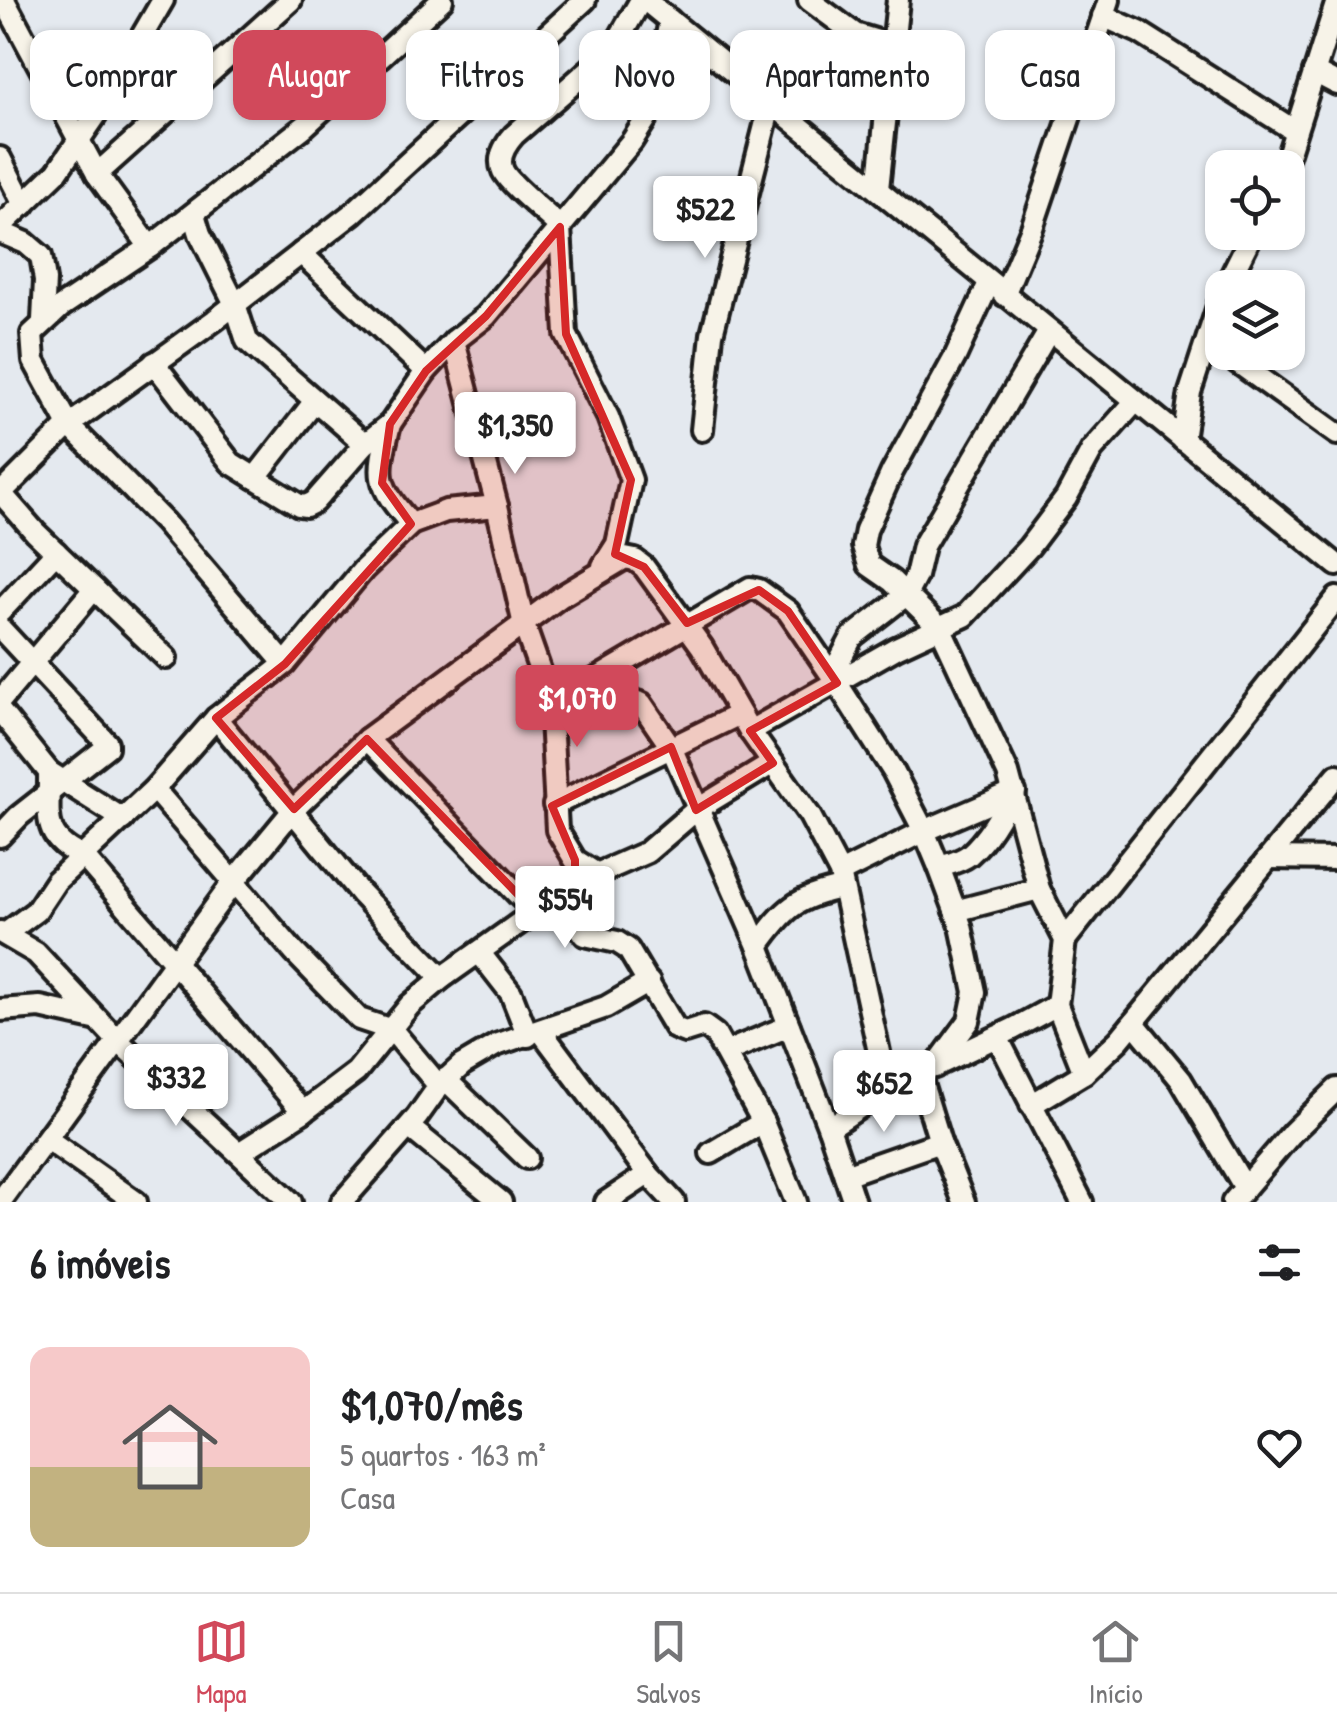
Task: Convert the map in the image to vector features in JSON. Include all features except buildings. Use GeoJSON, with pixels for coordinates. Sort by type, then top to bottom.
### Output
{"type":"FeatureCollection","features":[{"type":"Feature","properties":{"kind":"street"},"geometry":{"type":"LineString","coordinates":[[4,0],[97,174],[150,247]]}},
{"type":"Feature","properties":{"kind":"street"},"geometry":{"type":"LineString","coordinates":[[97,174],[291,0]]}},
{"type":"Feature","properties":{"kind":"street"},"geometry":{"type":"LineString","coordinates":[[285,664],[164,522],[70,425],[34,361],[32,334],[44,320],[150,247],[305,126],[442,0]]}},
{"type":"Feature","properties":{"kind":"street"},"geometry":{"type":"LineString","coordinates":[[166,658],[0,494],[70,425],[353,214],[586,0]]}},
{"type":"Feature","properties":{"kind":"street"},"geometry":{"type":"LineString","coordinates":[[810,0],[850,30]]}},
{"type":"Feature","properties":{"kind":"street"},"geometry":{"type":"LineString","coordinates":[[895,30],[898,0]]}},
{"type":"Feature","properties":{"kind":"street"},"geometry":{"type":"LineString","coordinates":[[44,320],[41,256],[0,230],[57,172],[96,115],[161,1]]}},
{"type":"Feature","properties":{"kind":"street"},"geometry":{"type":"LineString","coordinates":[[598,571],[617,544],[631,480],[608,417],[566,334],[560,227],[504,172],[503,150],[514,135],[612,50],[649,1],[730,69]]}},
{"type":"Feature","properties":{"kind":"street"},"geometry":{"type":"LineString","coordinates":[[1290,150],[1337,1]]}},
{"type":"Feature","properties":{"kind":"street"},"geometry":{"type":"LineString","coordinates":[[1065,940],[1039,890],[1012,794],[941,628],[869,565],[863,538],[892,472],[1037,213],[1106,8],[1296,132]]}},
{"type":"Feature","properties":{"kind":"street"},"geometry":{"type":"LineString","coordinates":[[154,363],[232,464],[306,506],[314,502],[365,444],[390,424],[426,371],[486,316],[645,124],[656,96],[670,20]]}},
{"type":"Feature","properties":{"kind":"street"},"geometry":{"type":"LineString","coordinates":[[1314,72],[1337,84]]}},
{"type":"Feature","properties":{"kind":"street"},"geometry":{"type":"LineString","coordinates":[[702,430],[712,334],[766,120]]}},
{"type":"Feature","properties":{"kind":"street"},"geometry":{"type":"LineString","coordinates":[[793,120],[1337,565]]}},
{"type":"Feature","properties":{"kind":"street"},"geometry":{"type":"LineString","coordinates":[[878,189],[886,120]]}},
{"type":"Feature","properties":{"kind":"street"},"geometry":{"type":"LineString","coordinates":[[0,158],[24,206]]}},
{"type":"Feature","properties":{"kind":"street"},"geometry":{"type":"LineString","coordinates":[[194,214],[235,304],[247,341],[365,444]]}},
{"type":"Feature","properties":{"kind":"street"},"geometry":{"type":"LineString","coordinates":[[301,253],[426,371]]}},
{"type":"Feature","properties":{"kind":"street"},"geometry":{"type":"LineString","coordinates":[[834,679],[852,637],[906,596],[916,576],[922,546],[1049,331]]}},
{"type":"Feature","properties":{"kind":"street"},"geometry":{"type":"LineString","coordinates":[[454,342],[524,625],[550,699],[557,830],[575,860],[597,874]]}},
{"type":"Feature","properties":{"kind":"street"},"geometry":{"type":"LineString","coordinates":[[554,804],[671,748],[745,722],[965,616],[1029,547],[1066,498],[1101,437],[1143,409],[1166,411],[1190,392],[1205,369]]}},
{"type":"Feature","properties":{"kind":"street"},"geometry":{"type":"LineString","coordinates":[[1247,370],[1337,434]]}},
{"type":"Feature","properties":{"kind":"street"},"geometry":{"type":"LineString","coordinates":[[1183,440],[1190,392]]}},
{"type":"Feature","properties":{"kind":"street"},"geometry":{"type":"LineString","coordinates":[[255,478],[315,401]]}},
{"type":"Feature","properties":{"kind":"street"},"geometry":{"type":"LineString","coordinates":[[390,424],[381,461],[382,483],[387,496],[411,524]]}},
{"type":"Feature","properties":{"kind":"street"},"geometry":{"type":"LineString","coordinates":[[291,1202],[117,1040],[36,954],[3,933],[36,911],[56,880],[154,789],[216,718],[285,664],[363,570],[411,524],[446,511],[497,506]]}},
{"type":"Feature","properties":{"kind":"street"},"geometry":{"type":"LineString","coordinates":[[0,612],[56,552]]}},
{"type":"Feature","properties":{"kind":"street"},"geometry":{"type":"LineString","coordinates":[[4,1199],[232,884],[294,810],[366,739],[598,571],[625,558],[635,560],[649,573],[686,624],[745,722],[810,816],[841,880],[892,1087]]}},
{"type":"Feature","properties":{"kind":"street"},"geometry":{"type":"LineString","coordinates":[[550,699],[579,689],[750,588],[783,607],[878,746],[924,830],[955,911],[975,992],[968,1021],[927,1071],[926,1098],[964,1202]]}},
{"type":"Feature","properties":{"kind":"street"},"geometry":{"type":"LineString","coordinates":[[0,701],[94,589]]}},
{"type":"Feature","properties":{"kind":"street"},"geometry":{"type":"LineString","coordinates":[[1084,1073],[1057,1005],[1065,940],[1337,598]]}},
{"type":"Feature","properties":{"kind":"street"},"geometry":{"type":"LineString","coordinates":[[0,628],[107,743],[107,747],[53,782],[0,836]]}},
{"type":"Feature","properties":{"kind":"street"},"geometry":{"type":"LineString","coordinates":[[807,639],[852,637]]}},
{"type":"Feature","properties":{"kind":"street"},"geometry":{"type":"LineString","coordinates":[[579,689],[594,689],[641,703],[671,748],[758,946],[829,1128],[845,1192],[940,1142]]}},
{"type":"Feature","properties":{"kind":"street"},"geometry":{"type":"LineString","coordinates":[[0,711],[53,782],[123,819]]}},
{"type":"Feature","properties":{"kind":"street"},"geometry":{"type":"LineString","coordinates":[[216,718],[360,893],[442,978]]}},
{"type":"Feature","properties":{"kind":"street"},"geometry":{"type":"LineString","coordinates":[[366,739],[535,912]]}},
{"type":"Feature","properties":{"kind":"street"},"geometry":{"type":"LineString","coordinates":[[238,1153],[356,1072],[410,1004],[442,978],[535,912],[597,874],[647,852],[696,810],[773,763]]}},
{"type":"Feature","properties":{"kind":"street"},"geometry":{"type":"LineString","coordinates":[[1031,1104],[1084,1073],[1134,1022],[1282,853],[1337,775]]}},
{"type":"Feature","properties":{"kind":"street"},"geometry":{"type":"LineString","coordinates":[[53,782],[49,825],[58,841],[84,857],[303,1112]]}},
{"type":"Feature","properties":{"kind":"street"},"geometry":{"type":"LineString","coordinates":[[154,789],[232,884],[359,1019],[392,1030],[442,1082],[526,1158]]}},
{"type":"Feature","properties":{"kind":"street"},"geometry":{"type":"LineString","coordinates":[[758,946],[789,906],[821,892],[924,830],[1012,794]]}},
{"type":"Feature","properties":{"kind":"street"},"geometry":{"type":"LineString","coordinates":[[939,867],[962,860],[975,849],[1002,816],[1012,794]]}},
{"type":"Feature","properties":{"kind":"street"},"geometry":{"type":"LineString","coordinates":[[1282,853],[1337,859]]}},
{"type":"Feature","properties":{"kind":"street"},"geometry":{"type":"LineString","coordinates":[[575,860],[567,893],[585,935],[624,945],[674,1028],[685,1032],[707,1027],[726,1052],[762,1122],[796,1202]]}},
{"type":"Feature","properties":{"kind":"street"},"geometry":{"type":"LineString","coordinates":[[955,911],[1039,890]]}},
{"type":"Feature","properties":{"kind":"street"},"geometry":{"type":"LineString","coordinates":[[479,952],[511,992],[534,1034],[674,1202]]}},
{"type":"Feature","properties":{"kind":"street"},"geometry":{"type":"LineString","coordinates":[[342,1202],[409,1127],[442,1082],[496,1045],[606,1007],[649,982]]}},
{"type":"Feature","properties":{"kind":"street"},"geometry":{"type":"LineString","coordinates":[[829,1128],[892,1087],[1057,1005]]}},
{"type":"Feature","properties":{"kind":"street"},"geometry":{"type":"LineString","coordinates":[[0,1010],[40,1007],[96,1019]]}},
{"type":"Feature","properties":{"kind":"street"},"geometry":{"type":"LineString","coordinates":[[968,1021],[990,1041],[1031,1104],[1082,1202]]}},
{"type":"Feature","properties":{"kind":"street"},"geometry":{"type":"LineString","coordinates":[[1134,1022],[1181,1080],[1239,1195],[1292,1133],[1337,1089]]}},
{"type":"Feature","properties":{"kind":"street"},"geometry":{"type":"LineString","coordinates":[[726,1052],[789,1026]]}},
{"type":"Feature","properties":{"kind":"street"},"geometry":{"type":"LineString","coordinates":[[892,1087],[926,1098]]}},
{"type":"Feature","properties":{"kind":"street"},"geometry":{"type":"LineString","coordinates":[[711,1154],[762,1122]]}},
{"type":"Feature","properties":{"kind":"street"},"geometry":{"type":"LineString","coordinates":[[409,1127],[501,1202]]}},
{"type":"Feature","properties":{"kind":"street"},"geometry":{"type":"LineString","coordinates":[[46,1139],[136,1202]]}},
{"type":"Feature","properties":{"kind":"street"},"geometry":{"type":"LineString","coordinates":[[606,1202],[648,1174]]}},
{"type":"Feature","properties":{"kind":"highlighted area"},"geometry":{"type":"Polygon","coordinates":[[[560,227],[566,334],[631,480],[615,554],[644,567],[687,623],[759,590],[788,611],[837,683],[750,731],[773,763],[696,810],[671,747],[552,806],[575,860],[575,887],[535,912],[367,739],[294,809],[216,718],[285,664],[411,524],[382,483],[390,424],[426,371],[486,316],[560,227]]]}}]}
